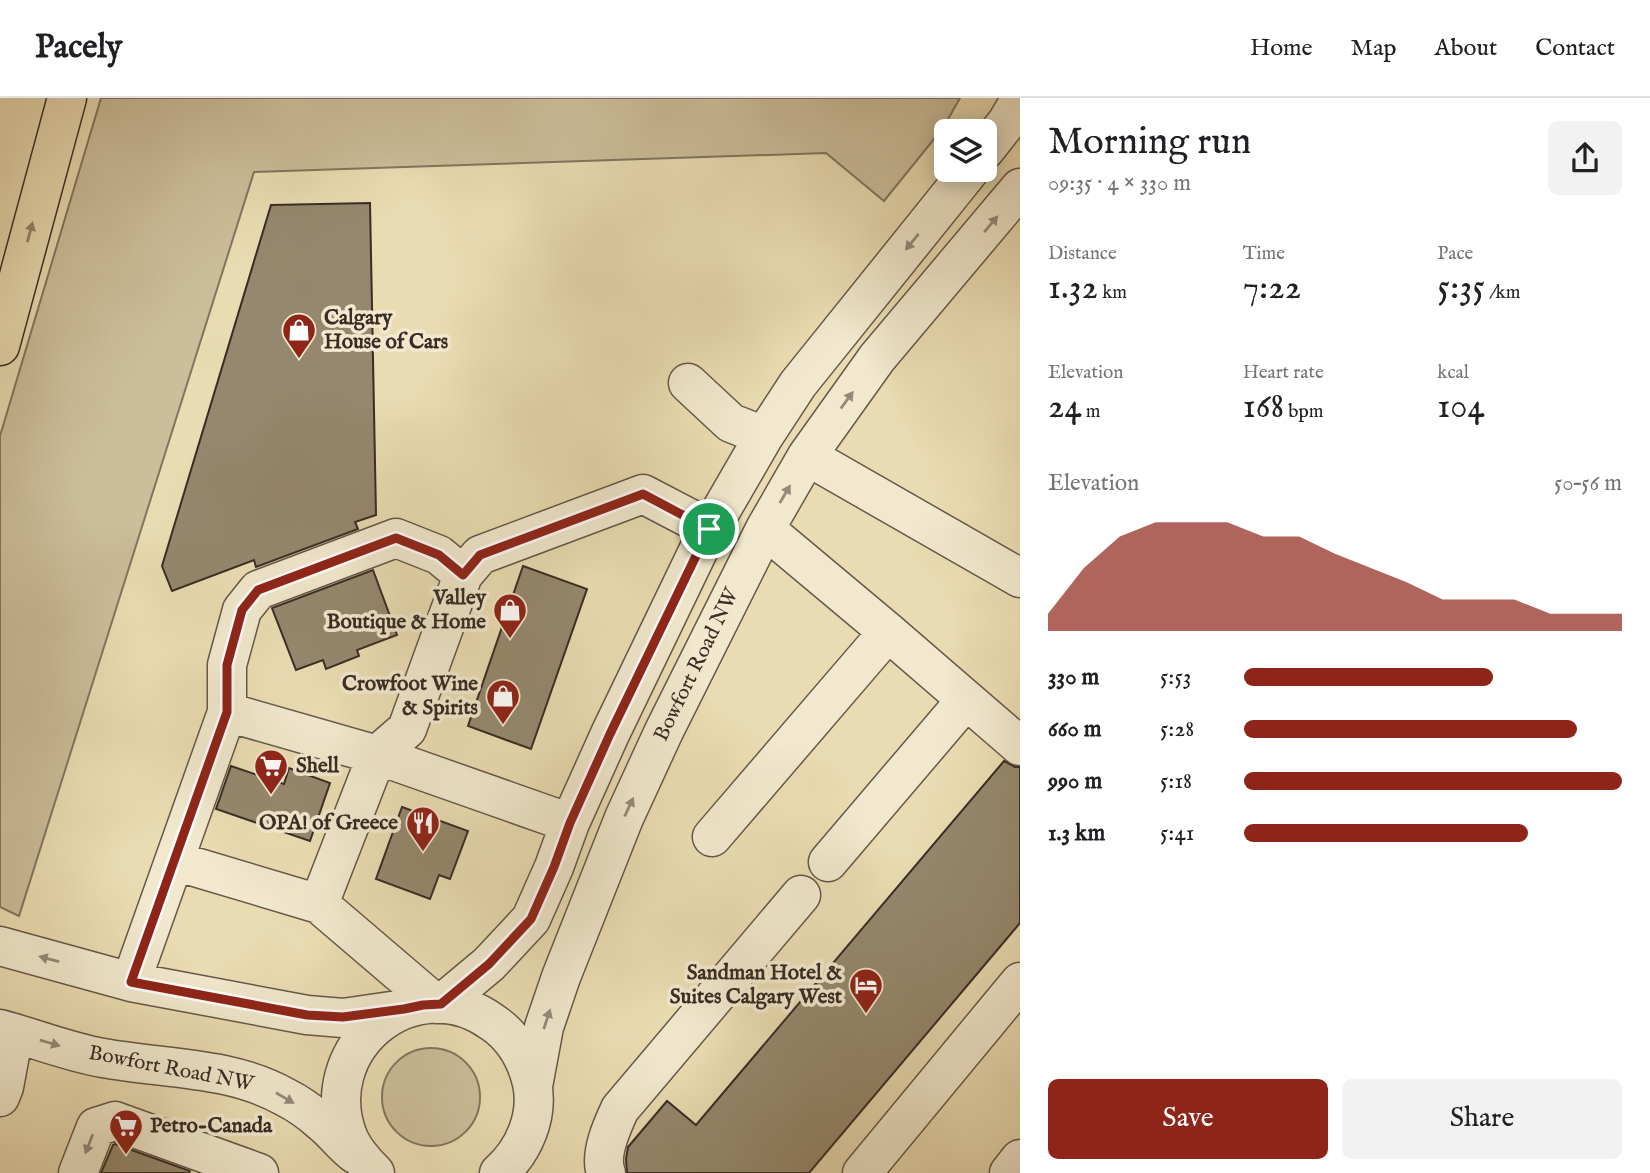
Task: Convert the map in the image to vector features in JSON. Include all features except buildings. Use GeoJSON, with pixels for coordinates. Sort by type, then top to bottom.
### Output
{"type":"FeatureCollection","features":[{"type":"Feature","properties":{"kind":"highway"},"geometry":{"type":"LineString","coordinates":[[0,346],[67,98]]}},
{"type":"Feature","properties":{"kind":"street"},"geometry":{"type":"LineString","coordinates":[[997,135],[1020,100]]}},
{"type":"Feature","properties":{"kind":"street"},"geometry":{"type":"LineString","coordinates":[[368,1166],[350,1141],[343,1119],[341,1096],[344,1074],[353,1053],[366,1034],[384,1020],[427,1005],[489,964],[531,919],[610,734],[709,529],[798,384],[960,182]]}},
{"type":"Feature","properties":{"kind":"street","name":"Bowfort Road NW"},"geometry":{"type":"LineString","coordinates":[[541,1173],[533,1100],[544,1027],[624,818],[664,731],[765,529],[807,456],[877,358],[1020,188]]}},
{"type":"Feature","properties":{"kind":"street"},"geometry":{"type":"LineString","coordinates":[[688,383],[731,423],[764,436]]}},
{"type":"Feature","properties":{"kind":"street"},"geometry":{"type":"LineString","coordinates":[[807,456],[1020,578]]}},
{"type":"Feature","properties":{"kind":"street"},"geometry":{"type":"LineString","coordinates":[[319,904],[377,755],[407,729],[463,575],[480,555],[643,494],[709,529]]}},
{"type":"Feature","properties":{"kind":"street"},"geometry":{"type":"LineString","coordinates":[[765,529],[1020,746]]}},
{"type":"Feature","properties":{"kind":"street"},"geometry":{"type":"LineString","coordinates":[[131,982],[227,712],[227,665],[242,610],[258,590],[396,538],[439,555],[463,575]]}},
{"type":"Feature","properties":{"kind":"street"},"geometry":{"type":"LineString","coordinates":[[712,837],[888,632]]}},
{"type":"Feature","properties":{"kind":"street"},"geometry":{"type":"LineString","coordinates":[[828,862],[966,700]]}},
{"type":"Feature","properties":{"kind":"street"},"geometry":{"type":"LineString","coordinates":[[227,712],[377,755],[570,823]]}},
{"type":"Feature","properties":{"kind":"street"},"geometry":{"type":"LineString","coordinates":[[175,861],[319,904],[427,1005]]}},
{"type":"Feature","properties":{"kind":"street"},"geometry":{"type":"LineString","coordinates":[[606,1173],[604,1168],[608,1135],[620,1109],[801,895]]}},
{"type":"Feature","properties":{"kind":"street"},"geometry":{"type":"LineString","coordinates":[[0,946],[131,982],[307,1015],[343,1017],[427,1005],[463,1007],[484,1015],[501,1028],[516,1045],[527,1064],[533,1100],[525,1140],[510,1163],[499,1173]]}},
{"type":"Feature","properties":{"kind":"street"},"geometry":{"type":"LineString","coordinates":[[862,1173],[1020,982]]}},
{"type":"Feature","properties":{"kind":"street"},"geometry":{"type":"LineString","coordinates":[[0,1097],[4,1087],[7,1031]]}},
{"type":"Feature","properties":{"kind":"street","name":"Bowfort Road NW"},"geometry":{"type":"LineString","coordinates":[[7,1031],[100,1058],[204,1072],[259,1085],[285,1097],[320,1121],[368,1166]]}},
{"type":"Feature","properties":{"kind":"street"},"geometry":{"type":"LineString","coordinates":[[78,1173],[96,1127],[115,1121],[259,1173]]}},
{"type":"Feature","properties":{"kind":"street"},"geometry":{"type":"LineString","coordinates":[[1009,1173],[1020,1159]]}},
{"type":"Feature","properties":{"kind":"shaded area"},"geometry":{"type":"Polygon","coordinates":[[[101,98],[960,98],[948,119],[934,119],[934,139],[884,201],[826,153],[254,172],[19,916],[0,907],[0,436],[101,98]]]}},
{"type":"Feature","properties":{"kind":"shaded area"},"geometry":{"type":"Polygon","coordinates":[[[431,1048],[450,1052],[466,1062],[476,1078],[480,1097],[476,1116],[466,1132],[450,1142],[431,1146],[412,1142],[396,1132],[386,1116],[382,1097],[386,1078],[396,1062],[412,1052],[431,1048]]]}},
{"type":"Feature","properties":{"kind":"place","name":"Calgary House of Cars"},"geometry":{"type":"Point","coordinates":[299,360]}},
{"type":"Feature","properties":{"kind":"place","name":"Valley Boutique & Home"},"geometry":{"type":"Point","coordinates":[510,640]}},
{"type":"Feature","properties":{"kind":"place","name":"Crowfoot Wine & Spirits"},"geometry":{"type":"Point","coordinates":[503,726]}},
{"type":"Feature","properties":{"kind":"place","name":"Shell"},"geometry":{"type":"Point","coordinates":[271,796]}},
{"type":"Feature","properties":{"kind":"place","name":"OPA! of Greece"},"geometry":{"type":"Point","coordinates":[423,853]}},
{"type":"Feature","properties":{"kind":"place","name":"Sandman Hotel & Suites Calgary West"},"geometry":{"type":"Point","coordinates":[866,1015]}},
{"type":"Feature","properties":{"kind":"place","name":"Petro-Canada"},"geometry":{"type":"Point","coordinates":[126,1156]}},
{"type":"Feature","properties":{"kind":"route"},"geometry":{"type":"LineString","coordinates":[[643,494],[709,529],[610,734],[531,919],[489,964],[441,1004],[343,1017],[307,1015],[131,982],[227,712],[227,665],[242,610],[258,590],[396,538],[439,555],[463,575],[480,555],[643,494]]}}]}
